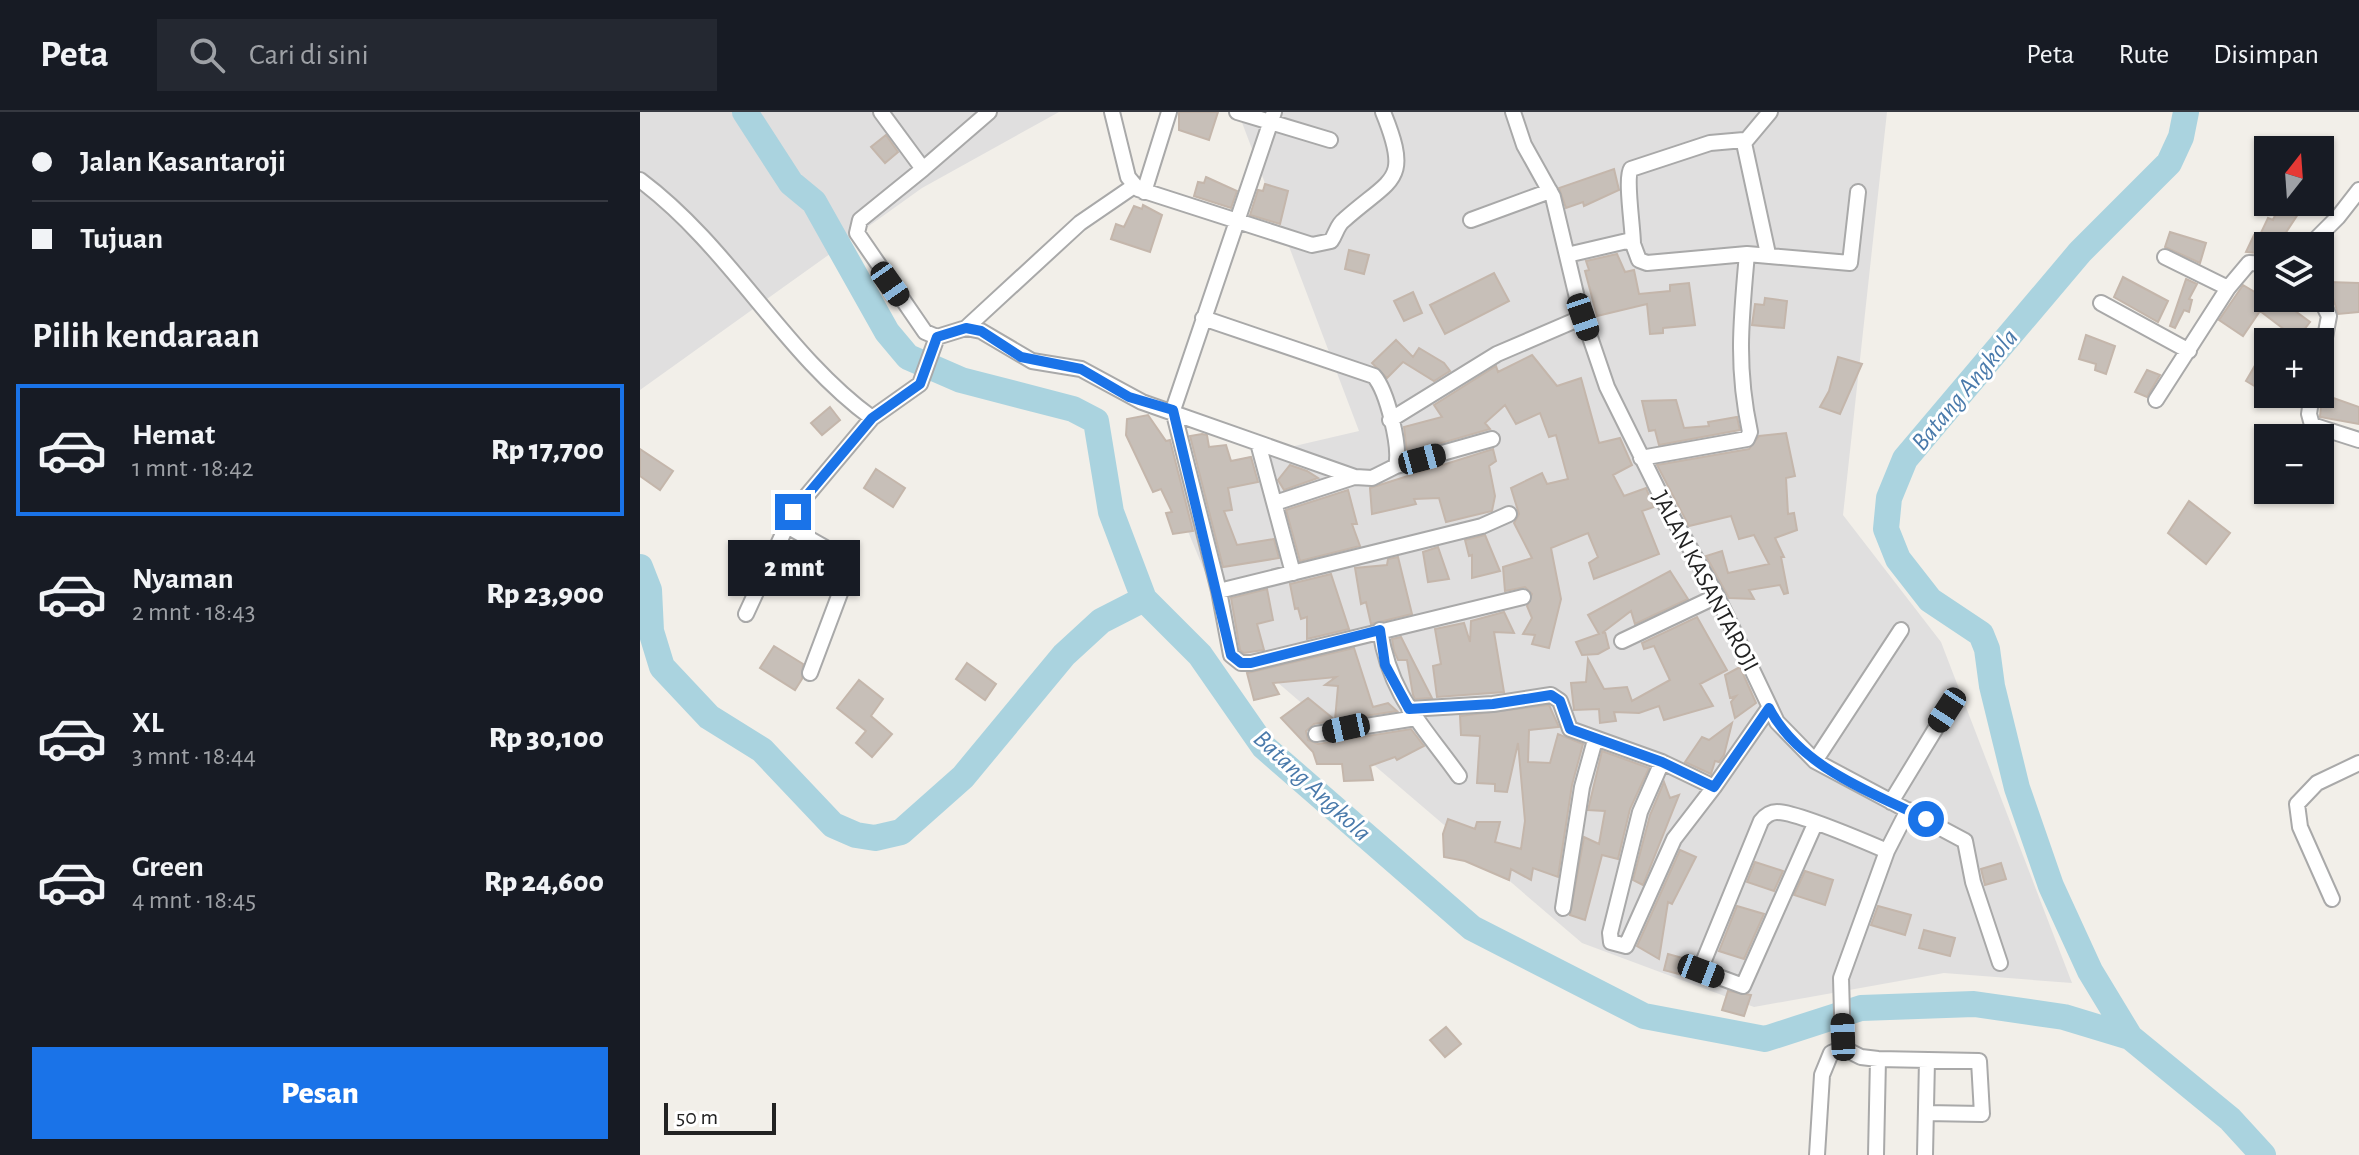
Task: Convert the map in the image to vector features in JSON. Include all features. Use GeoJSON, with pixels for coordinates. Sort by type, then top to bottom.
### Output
{"type":"FeatureCollection","features":[{"type":"Feature","properties":{"kind":"street"},"geometry":{"type":"LineString","coordinates":[[989,112],[860,220],[856,229],[921,329],[937,337],[966,328],[1080,223],[1139,189],[1169,112]]}},
{"type":"Feature","properties":{"kind":"street"},"geometry":{"type":"LineString","coordinates":[[1112,112],[1128,177],[1139,189],[1304,244],[1331,241],[1341,221],[1381,192],[1394,175],[1398,162],[1396,147],[1383,112]]}},
{"type":"Feature","properties":{"kind":"street"},"geometry":{"type":"LineString","coordinates":[[1237,112],[1272,118],[1330,140]]}},
{"type":"Feature","properties":{"kind":"street","name":"JALAN KASANTAROJI"},"geometry":{"type":"LineString","coordinates":[[1513,112],[1524,145],[1550,191],[1583,317],[1607,387],[1641,458],[1717,596],[1769,708],[1790,739],[1815,761],[1966,843],[1973,882],[2000,963]]}},
{"type":"Feature","properties":{"kind":"street"},"geometry":{"type":"LineString","coordinates":[[1770,112],[1744,140],[1710,143],[1631,169],[1627,178],[1637,257],[1647,263],[1768,254],[1851,262],[1858,192]]}},
{"type":"Feature","properties":{"kind":"street"},"geometry":{"type":"LineString","coordinates":[[886,114],[923,169]]}},
{"type":"Feature","properties":{"kind":"street"},"geometry":{"type":"LineString","coordinates":[[1272,118],[1173,410],[1219,591],[1231,655],[1241,663],[1523,597]]}},
{"type":"Feature","properties":{"kind":"street"},"geometry":{"type":"LineString","coordinates":[[1744,140],[1768,254]]}},
{"type":"Feature","properties":{"kind":"street"},"geometry":{"type":"LineString","coordinates":[[640,180],[707,238],[817,367],[850,402],[872,418]]}},
{"type":"Feature","properties":{"kind":"street"},"geometry":{"type":"LineString","coordinates":[[2322,232],[2359,190]]}},
{"type":"Feature","properties":{"kind":"street"},"geometry":{"type":"LineString","coordinates":[[1471,220],[1550,191]]}},
{"type":"Feature","properties":{"kind":"street"},"geometry":{"type":"LineString","coordinates":[[1567,255],[1615,243],[1633,244]]}},
{"type":"Feature","properties":{"kind":"street"},"geometry":{"type":"LineString","coordinates":[[1641,458],[1749,437],[1740,382],[1739,349],[1747,254]]}},
{"type":"Feature","properties":{"kind":"street"},"geometry":{"type":"LineString","coordinates":[[2165,257],[2228,288]]}},
{"type":"Feature","properties":{"kind":"street"},"geometry":{"type":"LineString","coordinates":[[2156,400],[2228,288],[2249,263],[2254,263]]}},
{"type":"Feature","properties":{"kind":"street"},"geometry":{"type":"LineString","coordinates":[[2101,303],[2189,351]]}},
{"type":"Feature","properties":{"kind":"street"},"geometry":{"type":"LineString","coordinates":[[1390,420],[1487,359],[1583,317]]}},
{"type":"Feature","properties":{"kind":"street"},"geometry":{"type":"LineString","coordinates":[[1203,318],[1367,372],[1379,382],[1390,420],[1396,466]]}},
{"type":"Feature","properties":{"kind":"street"},"geometry":{"type":"LineString","coordinates":[[966,328],[989,335],[1032,361],[1081,369],[1129,397],[1173,410],[1355,477],[1372,478],[1396,466],[1492,439]]}},
{"type":"Feature","properties":{"kind":"street"},"geometry":{"type":"LineString","coordinates":[[746,614],[785,525],[813,486],[872,418],[923,380],[937,337]]}},
{"type":"Feature","properties":{"kind":"street"},"geometry":{"type":"LineString","coordinates":[[2310,408],[2312,425],[2359,440]]}},
{"type":"Feature","properties":{"kind":"street"},"geometry":{"type":"LineString","coordinates":[[1258,443],[1293,573]]}},
{"type":"Feature","properties":{"kind":"street"},"geometry":{"type":"LineString","coordinates":[[1275,503],[1355,477]]}},
{"type":"Feature","properties":{"kind":"street"},"geometry":{"type":"LineString","coordinates":[[1219,591],[1482,526],[1509,514]]}},
{"type":"Feature","properties":{"kind":"street"},"geometry":{"type":"LineString","coordinates":[[785,525],[840,556],[846,563],[845,580],[810,673]]}},
{"type":"Feature","properties":{"kind":"street"},"geometry":{"type":"LineString","coordinates":[[1622,641],[1717,596]]}},
{"type":"Feature","properties":{"kind":"street"},"geometry":{"type":"LineString","coordinates":[[1380,630],[1385,665],[1413,714],[1459,776]]}},
{"type":"Feature","properties":{"kind":"street"},"geometry":{"type":"LineString","coordinates":[[1815,761],[1901,630]]}},
{"type":"Feature","properties":{"kind":"street"},"geometry":{"type":"LineString","coordinates":[[1316,734],[1413,714],[1551,695],[1560,701],[1567,727],[1595,740],[1662,762],[1714,787]]}},
{"type":"Feature","properties":{"kind":"street"},"geometry":{"type":"LineString","coordinates":[[1662,762],[1633,836],[1610,942],[1626,946],[1674,839],[1769,708]]}},
{"type":"Feature","properties":{"kind":"street"},"geometry":{"type":"LineString","coordinates":[[1891,802],[1947,710]]}},
{"type":"Feature","properties":{"kind":"street"},"geometry":{"type":"LineString","coordinates":[[1563,908],[1582,787],[1595,740]]}},
{"type":"Feature","properties":{"kind":"street"},"geometry":{"type":"LineString","coordinates":[[2332,899],[2300,827],[2297,804],[2317,783],[2359,763]]}},
{"type":"Feature","properties":{"kind":"street"},"geometry":{"type":"LineString","coordinates":[[1843,1043],[1841,978],[1887,851],[1908,810]]}},
{"type":"Feature","properties":{"kind":"street"},"geometry":{"type":"LineString","coordinates":[[1815,824],[1743,986],[1700,970],[1761,821],[1774,811],[1815,824],[1887,851]]}},
{"type":"Feature","properties":{"kind":"street"},"geometry":{"type":"LineString","coordinates":[[1843,1043],[1863,1058],[1979,1061],[1984,1109],[1980,1114],[1926,1113]]}},
{"type":"Feature","properties":{"kind":"street"},"geometry":{"type":"LineString","coordinates":[[1817,1155],[1823,1069],[1831,1053],[1843,1043]]}},
{"type":"Feature","properties":{"kind":"street"},"geometry":{"type":"LineString","coordinates":[[1876,1155],[1878,1059]]}},
{"type":"Feature","properties":{"kind":"street"},"geometry":{"type":"LineString","coordinates":[[1925,1155],[1927,1060]]}},
{"type":"Feature","properties":{"kind":"shaded area"},"geometry":{"type":"Polygon","coordinates":[[[640,112],[1059,112],[922,188],[640,390],[640,112]]]}},
{"type":"Feature","properties":{"kind":"shaded area"},"geometry":{"type":"Polygon","coordinates":[[[1238,112],[1887,112],[1843,515],[1941,642],[2072,983],[1944,973],[1754,1007],[1582,943],[1236,647],[1165,476],[1359,431],[1238,112]]]}},
{"type":"Feature","properties":{"kind":"building"},"geometry":{"type":"Polygon","coordinates":[[[1179,112],[1218,112],[1209,140],[1179,130],[1179,112]]]}},
{"type":"Feature","properties":{"kind":"building"},"geometry":{"type":"Polygon","coordinates":[[[886,135],[898,152],[885,163],[871,147],[886,135]]]}},
{"type":"Feature","properties":{"kind":"building"},"geometry":{"type":"Polygon","coordinates":[[[1614,169],[1619,190],[1584,206],[1583,202],[1566,208],[1559,188],[1614,169]]]}},
{"type":"Feature","properties":{"kind":"building"},"geometry":{"type":"Polygon","coordinates":[[[1206,177],[1237,191],[1231,208],[1194,196],[1198,182],[1204,183],[1206,177]]]}},
{"type":"Feature","properties":{"kind":"building"},"geometry":{"type":"Polygon","coordinates":[[[1265,184],[1288,191],[1280,224],[1250,215],[1258,190],[1263,191],[1265,184]]]}},
{"type":"Feature","properties":{"kind":"building"},"geometry":{"type":"Polygon","coordinates":[[[1143,205],[1162,215],[1150,252],[1111,239],[1116,224],[1124,227],[1134,206],[1142,209],[1143,205]]]}},
{"type":"Feature","properties":{"kind":"building"},"geometry":{"type":"Polygon","coordinates":[[[2275,216],[2297,216],[2286,232],[2261,232],[2268,218],[2273,220],[2275,216]]]}},
{"type":"Feature","properties":{"kind":"building"},"geometry":{"type":"Polygon","coordinates":[[[2170,232],[2206,243],[2200,263],[2165,247],[2170,232]]]}},
{"type":"Feature","properties":{"kind":"building"},"geometry":{"type":"Polygon","coordinates":[[[2254,235],[2254,253],[2246,252],[2254,235]]]}},
{"type":"Feature","properties":{"kind":"building"},"geometry":{"type":"Polygon","coordinates":[[[1349,250],[1369,255],[1364,274],[1345,269],[1349,250]]]}},
{"type":"Feature","properties":{"kind":"building"},"geometry":{"type":"Polygon","coordinates":[[[1617,254],[1625,272],[1634,270],[1639,294],[1670,291],[1670,285],[1689,283],[1695,325],[1663,328],[1663,333],[1650,334],[1647,304],[1597,316],[1585,271],[1589,270],[1586,261],[1617,254]]]}},
{"type":"Feature","properties":{"kind":"building"},"geometry":{"type":"Polygon","coordinates":[[[1494,273],[1509,301],[1445,334],[1430,305],[1494,273]]]}},
{"type":"Feature","properties":{"kind":"building"},"geometry":{"type":"Polygon","coordinates":[[[2123,277],[2168,301],[2158,322],[2114,297],[2123,277]]]}},
{"type":"Feature","properties":{"kind":"building"},"geometry":{"type":"Polygon","coordinates":[[[2186,279],[2197,284],[2189,299],[2192,300],[2189,312],[2184,310],[2175,328],[2170,326],[2186,279]]]}},
{"type":"Feature","properties":{"kind":"building"},"geometry":{"type":"Polygon","coordinates":[[[2334,282],[2359,283],[2359,312],[2338,314],[2334,282]]]}},
{"type":"Feature","properties":{"kind":"building"},"geometry":{"type":"Polygon","coordinates":[[[2243,285],[2254,292],[2254,312],[2259,312],[2243,336],[2219,320],[2243,285]]]}},
{"type":"Feature","properties":{"kind":"building"},"geometry":{"type":"Polygon","coordinates":[[[1413,292],[1422,313],[1404,321],[1394,301],[1413,292]]]}},
{"type":"Feature","properties":{"kind":"building"},"geometry":{"type":"Polygon","coordinates":[[[1765,298],[1787,301],[1784,328],[1752,325],[1755,304],[1764,305],[1765,298]]]}},
{"type":"Feature","properties":{"kind":"building"},"geometry":{"type":"Polygon","coordinates":[[[2261,312],[2296,312],[2310,322],[2305,328],[2282,328],[2261,312]]]}},
{"type":"Feature","properties":{"kind":"building"},"geometry":{"type":"Polygon","coordinates":[[[2086,335],[2115,346],[2106,374],[2095,370],[2096,364],[2079,359],[2086,335]]]}},
{"type":"Feature","properties":{"kind":"building"},"geometry":{"type":"Polygon","coordinates":[[[1396,340],[1413,357],[1419,348],[1444,363],[1450,371],[1434,381],[1403,362],[1387,378],[1372,363],[1396,340]]]}},
{"type":"Feature","properties":{"kind":"building"},"geometry":{"type":"Polygon","coordinates":[[[1532,355],[1557,386],[1581,378],[1599,443],[1620,438],[1632,465],[1613,475],[1624,496],[1646,488],[1654,507],[1642,511],[1659,554],[1594,579],[1589,563],[1598,557],[1588,533],[1551,548],[1561,599],[1549,648],[1532,644],[1535,635],[1523,634],[1532,618],[1527,606],[1532,594],[1525,587],[1505,591],[1503,567],[1532,558],[1514,523],[1519,514],[1511,488],[1542,473],[1547,484],[1568,479],[1556,435],[1549,437],[1540,413],[1516,424],[1505,405],[1485,423],[1490,429],[1407,453],[1404,427],[1442,417],[1434,405],[1496,366],[1498,372],[1532,355]]]}},
{"type":"Feature","properties":{"kind":"building"},"geometry":{"type":"Polygon","coordinates":[[[1838,357],[1862,364],[1840,414],[1820,407],[1829,391],[1838,357]]]}},
{"type":"Feature","properties":{"kind":"building"},"geometry":{"type":"Polygon","coordinates":[[[2254,367],[2254,386],[2246,381],[2254,367]]]}},
{"type":"Feature","properties":{"kind":"building"},"geometry":{"type":"Polygon","coordinates":[[[2147,370],[2160,375],[2147,397],[2135,392],[2147,370]]]}},
{"type":"Feature","properties":{"kind":"building"},"geometry":{"type":"Polygon","coordinates":[[[2334,398],[2359,407],[2359,424],[2320,417],[2321,408],[2334,408],[2334,398]]]}},
{"type":"Feature","properties":{"kind":"building"},"geometry":{"type":"Polygon","coordinates":[[[1676,400],[1684,428],[1709,426],[1708,422],[1737,417],[1740,430],[1659,445],[1655,430],[1649,431],[1642,401],[1676,400]]]}},
{"type":"Feature","properties":{"kind":"building"},"geometry":{"type":"Polygon","coordinates":[[[830,407],[840,420],[822,435],[811,423],[830,407]]]}},
{"type":"Feature","properties":{"kind":"building"},"geometry":{"type":"Polygon","coordinates":[[[1148,415],[1166,441],[1170,440],[1193,531],[1173,534],[1166,513],[1172,512],[1161,489],[1153,492],[1126,435],[1127,419],[1148,415]]]}},
{"type":"Feature","properties":{"kind":"building"},"geometry":{"type":"Polygon","coordinates":[[[1786,433],[1795,476],[1786,478],[1788,514],[1794,513],[1797,530],[1775,538],[1784,557],[1781,557],[1788,593],[1784,594],[1780,585],[1749,590],[1754,599],[1729,598],[1706,556],[1722,551],[1728,573],[1769,564],[1754,535],[1739,539],[1731,516],[1689,526],[1657,465],[1749,449],[1759,436],[1786,433]]]}},
{"type":"Feature","properties":{"kind":"building"},"geometry":{"type":"Polygon","coordinates":[[[1207,435],[1209,447],[1226,445],[1231,461],[1251,457],[1258,482],[1228,488],[1232,510],[1224,511],[1237,545],[1274,539],[1279,558],[1223,567],[1190,436],[1207,435]]]}},
{"type":"Feature","properties":{"kind":"building"},"geometry":{"type":"Polygon","coordinates":[[[640,449],[673,471],[660,490],[640,476],[640,449]]]}},
{"type":"Feature","properties":{"kind":"building"},"geometry":{"type":"Polygon","coordinates":[[[1493,449],[1496,461],[1489,466],[1495,496],[1492,511],[1446,522],[1439,498],[1414,499],[1416,504],[1372,514],[1370,488],[1493,449]]]}},
{"type":"Feature","properties":{"kind":"building"},"geometry":{"type":"Polygon","coordinates":[[[1290,465],[1318,478],[1284,490],[1278,480],[1290,465]]]}},
{"type":"Feature","properties":{"kind":"building"},"geometry":{"type":"Polygon","coordinates":[[[876,469],[905,488],[893,507],[864,488],[876,469]]]}},
{"type":"Feature","properties":{"kind":"building"},"geometry":{"type":"Polygon","coordinates":[[[1348,490],[1357,524],[1352,524],[1360,546],[1300,561],[1286,510],[1348,490]]]}},
{"type":"Feature","properties":{"kind":"building"},"geometry":{"type":"Polygon","coordinates":[[[2189,501],[2230,533],[2206,564],[2168,533],[2189,501]]]}},
{"type":"Feature","properties":{"kind":"building"},"geometry":{"type":"Polygon","coordinates":[[[1485,535],[1500,571],[1472,578],[1472,555],[1469,556],[1465,540],[1485,535]]]}},
{"type":"Feature","properties":{"kind":"building"},"geometry":{"type":"Polygon","coordinates":[[[1438,547],[1449,579],[1428,582],[1423,552],[1438,547]]]}},
{"type":"Feature","properties":{"kind":"building"},"geometry":{"type":"Polygon","coordinates":[[[1398,557],[1412,614],[1371,624],[1366,602],[1361,604],[1355,568],[1387,565],[1388,559],[1398,557]]]}},
{"type":"Feature","properties":{"kind":"building"},"geometry":{"type":"Polygon","coordinates":[[[1670,571],[1688,599],[1635,624],[1631,611],[1602,633],[1605,632],[1609,648],[1598,654],[1582,655],[1576,642],[1599,634],[1588,615],[1670,571]]]}},
{"type":"Feature","properties":{"kind":"building"},"geometry":{"type":"Polygon","coordinates":[[[1331,574],[1349,629],[1307,639],[1307,617],[1301,619],[1298,608],[1295,609],[1290,584],[1331,574]]]}},
{"type":"Feature","properties":{"kind":"building"},"geometry":{"type":"Polygon","coordinates":[[[1267,589],[1273,620],[1257,624],[1264,650],[1244,653],[1240,650],[1231,598],[1267,589]]]}},
{"type":"Feature","properties":{"kind":"building"},"geometry":{"type":"Polygon","coordinates":[[[1504,612],[1514,633],[1494,632],[1504,692],[1437,697],[1433,666],[1441,664],[1435,629],[1464,623],[1470,642],[1471,621],[1504,612]]]}},
{"type":"Feature","properties":{"kind":"building"},"geometry":{"type":"Polygon","coordinates":[[[1697,617],[1727,670],[1700,684],[1713,706],[1664,720],[1659,706],[1639,713],[1614,712],[1616,721],[1600,723],[1599,709],[1574,710],[1571,683],[1586,682],[1588,659],[1604,689],[1627,687],[1632,701],[1670,680],[1654,646],[1644,649],[1642,643],[1697,617]]]}},
{"type":"Feature","properties":{"kind":"building"},"geometry":{"type":"Polygon","coordinates":[[[1401,637],[1432,698],[1415,699],[1407,660],[1398,660],[1394,651],[1392,639],[1401,637]]]}},
{"type":"Feature","properties":{"kind":"building"},"geometry":{"type":"Polygon","coordinates":[[[774,646],[803,664],[802,679],[795,690],[760,668],[774,646]]]}},
{"type":"Feature","properties":{"kind":"building"},"geometry":{"type":"Polygon","coordinates":[[[1354,648],[1373,707],[1388,703],[1397,711],[1314,724],[1306,731],[1308,740],[1318,744],[1411,729],[1424,746],[1397,760],[1395,757],[1370,766],[1373,780],[1344,781],[1342,764],[1317,764],[1313,752],[1281,718],[1308,698],[1335,720],[1338,686],[1325,685],[1336,677],[1273,683],[1279,694],[1254,700],[1247,673],[1354,648]]]}},
{"type":"Feature","properties":{"kind":"building"},"geometry":{"type":"Polygon","coordinates":[[[967,663],[996,684],[985,700],[956,679],[967,663]]]}},
{"type":"Feature","properties":{"kind":"building"},"geometry":{"type":"Polygon","coordinates":[[[1740,667],[1756,703],[1735,718],[1731,702],[1736,696],[1730,698],[1725,675],[1740,667]]]}},
{"type":"Feature","properties":{"kind":"building"},"geometry":{"type":"Polygon","coordinates":[[[859,680],[883,699],[871,716],[892,734],[872,757],[856,743],[866,731],[837,708],[859,680]]]}},
{"type":"Feature","properties":{"kind":"building"},"geometry":{"type":"Polygon","coordinates":[[[1549,705],[1559,727],[1529,730],[1528,762],[1550,763],[1558,734],[1583,744],[1572,785],[1558,877],[1533,868],[1531,880],[1511,869],[1509,880],[1465,861],[1444,857],[1443,834],[1448,819],[1475,829],[1477,822],[1500,822],[1495,842],[1521,849],[1525,821],[1518,743],[1507,792],[1495,791],[1495,784],[1477,783],[1480,736],[1461,735],[1460,716],[1549,705]]]}},
{"type":"Feature","properties":{"kind":"building"},"geometry":{"type":"Polygon","coordinates":[[[1732,723],[1724,755],[1719,762],[1715,761],[1711,774],[1685,762],[1702,737],[1709,740],[1732,723]]]}},
{"type":"Feature","properties":{"kind":"building"},"geometry":{"type":"Polygon","coordinates":[[[1602,751],[1649,768],[1630,809],[1618,859],[1602,855],[1585,920],[1570,915],[1584,837],[1599,844],[1605,811],[1588,810],[1602,751]]]}},
{"type":"Feature","properties":{"kind":"building"},"geometry":{"type":"Polygon","coordinates":[[[1664,782],[1670,798],[1679,795],[1643,885],[1633,880],[1650,815],[1664,782]]]}},
{"type":"Feature","properties":{"kind":"building"},"geometry":{"type":"Polygon","coordinates":[[[1680,850],[1696,857],[1672,904],[1668,902],[1659,959],[1637,946],[1680,850]]]}},
{"type":"Feature","properties":{"kind":"building"},"geometry":{"type":"Polygon","coordinates":[[[1755,862],[1783,871],[1774,891],[1747,882],[1755,862]]]}},
{"type":"Feature","properties":{"kind":"building"},"geometry":{"type":"Polygon","coordinates":[[[2001,863],[2006,879],[1985,885],[1981,869],[2001,863]]]}},
{"type":"Feature","properties":{"kind":"building"},"geometry":{"type":"Polygon","coordinates":[[[1805,871],[1833,880],[1825,905],[1794,895],[1805,871]]]}},
{"type":"Feature","properties":{"kind":"building"},"geometry":{"type":"Polygon","coordinates":[[[1737,906],[1764,914],[1744,959],[1719,951],[1737,906]]]}},
{"type":"Feature","properties":{"kind":"building"},"geometry":{"type":"Polygon","coordinates":[[[1878,906],[1911,915],[1905,935],[1871,925],[1878,906]]]}},
{"type":"Feature","properties":{"kind":"building"},"geometry":{"type":"Polygon","coordinates":[[[1924,930],[1955,938],[1950,956],[1919,948],[1924,930]]]}},
{"type":"Feature","properties":{"kind":"building"},"geometry":{"type":"Polygon","coordinates":[[[1668,954],[1693,961],[1690,977],[1664,970],[1668,954]]]}},
{"type":"Feature","properties":{"kind":"building"},"geometry":{"type":"Polygon","coordinates":[[[1728,991],[1751,995],[1744,1016],[1722,1010],[1728,991]]]}},
{"type":"Feature","properties":{"kind":"building"},"geometry":{"type":"Polygon","coordinates":[[[1446,1027],[1461,1044],[1445,1057],[1430,1040],[1446,1027]]]}},
{"type":"Feature","properties":{"kind":"waterway","name":"Batang Angkola"},"geometry":{"type":"LineString","coordinates":[[745,112],[791,183],[814,202],[887,332],[908,357],[961,380],[1073,409],[1096,421],[1111,512],[1144,599],[1200,655],[1264,747],[1472,928],[1644,1016],[1765,1039],[1861,1008],[1974,1004],[2064,1017],[2130,1037]]}},
{"type":"Feature","properties":{"kind":"waterway","name":"Batang Angkola"},"geometry":{"type":"LineString","coordinates":[[2186,112],[2181,137],[2169,163],[2080,252],[1905,459],[1889,498],[1886,529],[1898,559],[1930,600],[1981,634],[1987,649],[1992,686],[2017,788],[2051,886],[2090,971],[2130,1037],[2230,1119],[2263,1155]]}},
{"type":"Feature","properties":{"kind":"waterway","name":"Batang Angkola"},"geometry":{"type":"LineString","coordinates":[[640,567],[649,590],[651,631],[662,667],[709,717],[762,750],[833,825],[856,835],[875,838],[901,832],[963,777],[1064,655],[1101,621],[1144,599]]}},
{"type":"Feature","properties":{"kind":"route"},"geometry":{"type":"LineString","coordinates":[[793,512],[872,418],[920,384],[937,337],[972,328],[989,335],[1021,357],[1042,363],[1071,365],[1129,397],[1173,410],[1176,432],[1219,591],[1231,655],[1238,662],[1251,663],[1380,630],[1385,665],[1409,709],[1493,704],[1551,695],[1560,701],[1570,729],[1662,762],[1714,787],[1769,708],[1790,739],[1815,761],[1926,819]]}}]}
